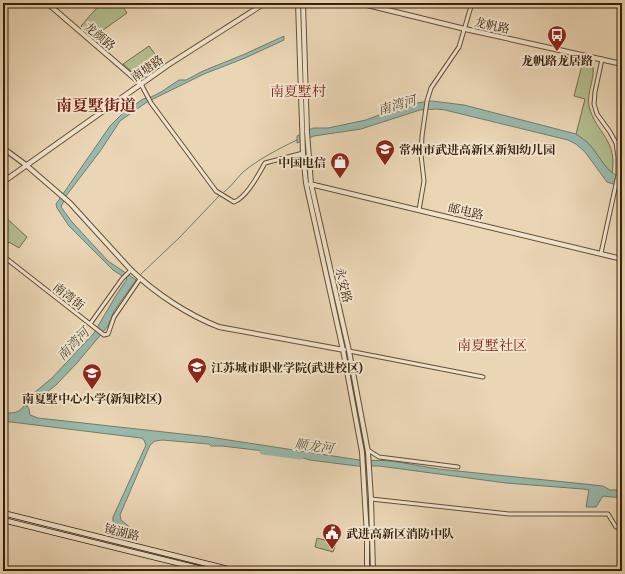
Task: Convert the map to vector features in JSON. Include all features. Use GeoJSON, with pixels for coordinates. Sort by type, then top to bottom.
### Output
{"type":"FeatureCollection","features":[{"type":"Feature","properties":{"kind":"main road","name":"镜湖路"},"geometry":{"type":"LineString","coordinates":[[3,513],[236,571]]}},
{"type":"Feature","properties":{"kind":"main road","name":"镜湖路"},"geometry":{"type":"LineString","coordinates":[[3,520],[210,571]]}},
{"type":"Feature","properties":{"kind":"street","name":"龙颜路"},"geometry":{"type":"LineString","coordinates":[[47,3],[141,84]]}},
{"type":"Feature","properties":{"kind":"street","name":"南塘路"},"geometry":{"type":"LineString","coordinates":[[3,182],[141,84],[265,3]]}},
{"type":"Feature","properties":{"kind":"street","name":"永安路"},"geometry":{"type":"LineString","coordinates":[[298,3],[305,133],[311,184],[349,351],[368,451],[370,469],[373,571]]}},
{"type":"Feature","properties":{"kind":"street","name":"永安路"},"geometry":{"type":"LineString","coordinates":[[303,3],[305,133]]}},
{"type":"Feature","properties":{"kind":"street","name":"龙帆路"},"geometry":{"type":"LineString","coordinates":[[359,3],[465,29],[622,64]]}},
{"type":"Feature","properties":{"kind":"street"},"geometry":{"type":"LineString","coordinates":[[419,210],[424,180],[422,136],[427,101],[431,88],[438,76],[456,53],[465,29],[472,3]]}},
{"type":"Feature","properties":{"kind":"street"},"geometry":{"type":"LineString","coordinates":[[600,253],[618,175],[616,143],[597,114],[594,104],[602,59]]}},
{"type":"Feature","properties":{"kind":"street"},"geometry":{"type":"LineString","coordinates":[[141,84],[151,103],[216,191],[234,202],[239,200],[251,185],[265,163],[303,153]]}},
{"type":"Feature","properties":{"kind":"street","name":"永安路"},"geometry":{"type":"LineString","coordinates":[[306,145],[303,153],[306,183],[343,350],[362,452],[367,536],[367,571]]}},
{"type":"Feature","properties":{"kind":"street"},"geometry":{"type":"LineString","coordinates":[[3,148],[65,198],[129,271],[168,300],[211,324],[219,327],[483,377]]}},
{"type":"Feature","properties":{"kind":"street","name":"邮电路"},"geometry":{"type":"LineString","coordinates":[[306,183],[622,258]]}},
{"type":"Feature","properties":{"kind":"street","name":"南湾街"},"geometry":{"type":"LineString","coordinates":[[3,256],[90,324],[129,271]]}},
{"type":"Feature","properties":{"kind":"street"},"geometry":{"type":"LineString","coordinates":[[90,324],[104,335],[108,334],[114,317],[140,279]]}},
{"type":"Feature","properties":{"kind":"street"},"geometry":{"type":"LineString","coordinates":[[368,451],[379,457],[458,467]]}},
{"type":"Feature","properties":{"kind":"street"},"geometry":{"type":"LineString","coordinates":[[371,499],[509,514],[608,514],[616,527],[622,527]]}},
{"type":"Feature","properties":{"kind":"green space"},"geometry":{"type":"Polygon","coordinates":[[[101,3],[120,3],[127,13],[93,37],[81,26],[101,3]]]}},
{"type":"Feature","properties":{"kind":"green space"},"geometry":{"type":"Polygon","coordinates":[[[149,46],[163,65],[146,77],[139,77],[123,64],[149,46]]]}},
{"type":"Feature","properties":{"kind":"green space"},"geometry":{"type":"Polygon","coordinates":[[[583,61],[592,64],[593,73],[588,101],[592,116],[609,144],[612,153],[612,174],[590,145],[576,134],[585,99],[574,96],[583,61]]]}},
{"type":"Feature","properties":{"kind":"green space"},"geometry":{"type":"Polygon","coordinates":[[[3,215],[27,237],[19,248],[9,242],[3,251],[3,215]]]}},
{"type":"Feature","properties":{"kind":"green space"},"geometry":{"type":"Polygon","coordinates":[[[317,538],[336,543],[333,552],[315,547],[317,538]]]}},
{"type":"Feature","properties":{"kind":"water"},"geometry":{"type":"Polygon","coordinates":[[[284,36],[284,40],[245,58],[204,74],[147,102],[120,121],[101,150],[66,196],[61,207],[72,222],[108,261],[136,280],[114,311],[108,326],[77,363],[56,385],[36,401],[27,396],[35,392],[52,378],[94,333],[127,279],[113,270],[69,226],[56,204],[110,126],[123,113],[143,99],[161,92],[179,80],[186,80],[203,71],[284,36]]]}},
{"type":"Feature","properties":{"kind":"water"},"geometry":{"type":"Polygon","coordinates":[[[432,101],[464,105],[576,134],[589,144],[611,172],[622,178],[622,187],[607,182],[585,152],[576,144],[568,140],[445,110],[420,110],[361,129],[314,136],[297,143],[297,136],[313,128],[328,128],[366,120],[400,107],[432,101]]]}},
{"type":"Feature","properties":{"kind":"water"},"geometry":{"type":"Polygon","coordinates":[[[25,405],[29,409],[30,415],[38,418],[209,437],[366,461],[393,461],[439,469],[603,486],[610,490],[622,490],[622,498],[603,496],[596,507],[586,507],[589,490],[583,489],[506,483],[379,466],[357,466],[310,460],[289,454],[162,440],[155,441],[150,445],[120,515],[121,520],[132,529],[133,532],[115,526],[113,517],[146,445],[144,440],[141,438],[3,421],[3,413],[13,413],[25,405]]]}},
{"type":"Feature","properties":{"kind":"waterway","name":"南湾河"},"geometry":{"type":"LineString","coordinates":[[224,192],[249,167],[269,154],[297,140]]}},
{"type":"Feature","properties":{"kind":"waterway","name":"南湾河"},"geometry":{"type":"LineString","coordinates":[[141,274],[180,237],[219,196]]}},
{"type":"Feature","properties":{"kind":"waterway","name":"南湾河"},"geometry":{"type":"LineString","coordinates":[[27,406],[29,402],[33,400]]}},
{"type":"Feature","properties":{"kind":"waterway","name":"顺龙河"},"geometry":{"type":"LineString","coordinates":[[263,451],[300,456]]}},
{"type":"Feature","properties":{"kind":"place","name":"龙帆路龙居路"},"geometry":{"type":"Point","coordinates":[557,52]}},
{"type":"Feature","properties":{"kind":"place","name":"常州市武进高新区新知幼儿园"},"geometry":{"type":"Point","coordinates":[385,166]}},
{"type":"Feature","properties":{"kind":"place","name":"中国电信"},"geometry":{"type":"Point","coordinates":[340,179]}},
{"type":"Feature","properties":{"kind":"place","name":"江苏城市职业学院(武进校区)"},"geometry":{"type":"Point","coordinates":[197,384]}},
{"type":"Feature","properties":{"kind":"place","name":"南夏墅中心小学(新知校区)"},"geometry":{"type":"Point","coordinates":[92,390]}},
{"type":"Feature","properties":{"kind":"place","name":"武进高新区消防中队"},"geometry":{"type":"Point","coordinates":[332,550]}},
{"type":"Feature","properties":{"kind":"district","name":"南夏墅村"},"geometry":{"type":"Point","coordinates":[298,91]}},
{"type":"Feature","properties":{"kind":"district","name":"南夏墅街道"},"geometry":{"type":"Point","coordinates":[96,105]}},
{"type":"Feature","properties":{"kind":"district","name":"南夏墅社区"},"geometry":{"type":"Point","coordinates":[492,345]}}]}
